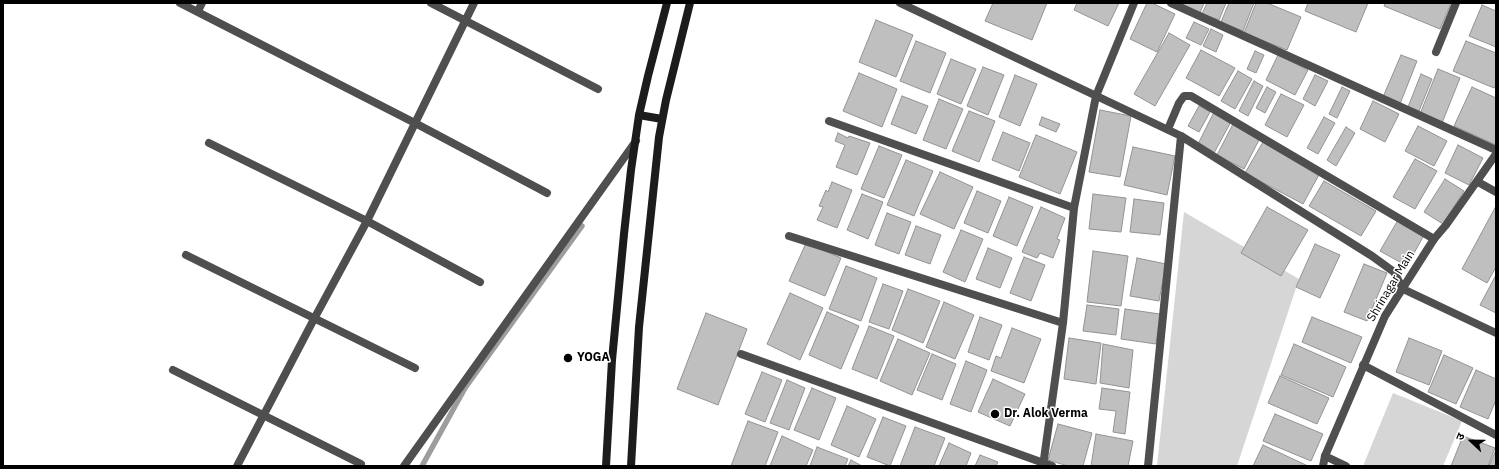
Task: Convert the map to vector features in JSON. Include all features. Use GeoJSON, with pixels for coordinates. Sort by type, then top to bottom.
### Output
{"type":"FeatureCollection","features":[{"type":"Feature","properties":{"kind":"main road"},"geometry":{"type":"LineString","coordinates":[[606,466],[612,360],[623,242],[639,115],[667,3]]}},
{"type":"Feature","properties":{"kind":"main road"},"geometry":{"type":"LineString","coordinates":[[631,466],[639,327],[658,144],[666,100],[690,3]]}},
{"type":"Feature","properties":{"kind":"main road"},"geometry":{"type":"LineString","coordinates":[[639,115],[662,119]]}},
{"type":"Feature","properties":{"kind":"street"},"geometry":{"type":"LineString","coordinates":[[180,3],[415,123],[547,193]]}},
{"type":"Feature","properties":{"kind":"street"},"geometry":{"type":"LineString","coordinates":[[198,11],[202,3]]}},
{"type":"Feature","properties":{"kind":"street"},"geometry":{"type":"LineString","coordinates":[[431,3],[598,89]]}},
{"type":"Feature","properties":{"kind":"street"},"geometry":{"type":"LineString","coordinates":[[237,466],[367,220],[474,3]]}},
{"type":"Feature","properties":{"kind":"street"},"geometry":{"type":"LineString","coordinates":[[900,3],[1181,136],[1372,256],[1394,272],[1403,289],[1496,333]]}},
{"type":"Feature","properties":{"kind":"street"},"geometry":{"type":"LineString","coordinates":[[741,354],[1047,465],[1074,208],[1096,96],[1134,3]]}},
{"type":"Feature","properties":{"kind":"street"},"geometry":{"type":"LineString","coordinates":[[1171,3],[1496,150]]}},
{"type":"Feature","properties":{"kind":"street"},"geometry":{"type":"LineString","coordinates":[[1436,52],[1456,3]]}},
{"type":"Feature","properties":{"kind":"street"},"geometry":{"type":"LineString","coordinates":[[1168,129],[1179,103],[1184,96],[1191,96],[1434,239]]}},
{"type":"Feature","properties":{"kind":"street"},"geometry":{"type":"LineString","coordinates":[[829,121],[1074,208]]}},
{"type":"Feature","properties":{"kind":"street"},"geometry":{"type":"LineString","coordinates":[[1148,466],[1181,136]]}},
{"type":"Feature","properties":{"kind":"street"},"geometry":{"type":"LineString","coordinates":[[404,466],[636,142]]}},
{"type":"Feature","properties":{"kind":"street"},"geometry":{"type":"LineString","coordinates":[[210,143],[367,220],[480,282]]}},
{"type":"Feature","properties":{"kind":"street","name":"Shrinagar Main"},"geometry":{"type":"LineString","coordinates":[[1323,466],[1325,456],[1385,316],[1434,239],[1446,226],[1496,154]]}},
{"type":"Feature","properties":{"kind":"street"},"geometry":{"type":"LineString","coordinates":[[1478,182],[1496,192]]}},
{"type":"Feature","properties":{"kind":"street"},"geometry":{"type":"LineString","coordinates":[[789,236],[1063,323]]}},
{"type":"Feature","properties":{"kind":"street"},"geometry":{"type":"LineString","coordinates":[[186,255],[415,368]]}},
{"type":"Feature","properties":{"kind":"street"},"geometry":{"type":"LineString","coordinates":[[1363,365],[1496,435]]}},
{"type":"Feature","properties":{"kind":"street"},"geometry":{"type":"LineString","coordinates":[[173,370],[361,464]]}},
{"type":"Feature","properties":{"kind":"street"},"geometry":{"type":"LineString","coordinates":[[1325,456],[1346,466]]}},
{"type":"Feature","properties":{"kind":"shaded area"},"geometry":{"type":"Polygon","coordinates":[[[1184,212],[1299,279],[1237,466],[1157,466],[1184,212]]]}},
{"type":"Feature","properties":{"kind":"shaded area"},"geometry":{"type":"Polygon","coordinates":[[[1393,393],[1462,421],[1443,466],[1363,466],[1393,393]]]}},
{"type":"Feature","properties":{"kind":"building"},"geometry":{"type":"Polygon","coordinates":[[[993,3],[1047,3],[1032,40],[985,21],[993,3]]]}},
{"type":"Feature","properties":{"kind":"building"},"geometry":{"type":"Polygon","coordinates":[[[1077,3],[1119,3],[1108,26],[1074,10],[1077,3]]]}},
{"type":"Feature","properties":{"kind":"building"},"geometry":{"type":"Polygon","coordinates":[[[1147,3],[1152,3],[1175,14],[1157,52],[1130,39],[1147,3]]]}},
{"type":"Feature","properties":{"kind":"building"},"geometry":{"type":"Polygon","coordinates":[[[1176,3],[1204,3],[1200,13],[1176,3]]]}},
{"type":"Feature","properties":{"kind":"building"},"geometry":{"type":"Polygon","coordinates":[[[1207,3],[1226,3],[1219,20],[1202,14],[1207,3]]]}},
{"type":"Feature","properties":{"kind":"building"},"geometry":{"type":"Polygon","coordinates":[[[1229,3],[1254,3],[1243,31],[1221,22],[1229,3]]]}},
{"type":"Feature","properties":{"kind":"building"},"geometry":{"type":"Polygon","coordinates":[[[1256,3],[1267,3],[1301,17],[1287,50],[1244,33],[1256,3]]]}},
{"type":"Feature","properties":{"kind":"building"},"geometry":{"type":"Polygon","coordinates":[[[1308,3],[1368,3],[1356,32],[1305,11],[1308,3]]]}},
{"type":"Feature","properties":{"kind":"building"},"geometry":{"type":"Polygon","coordinates":[[[1385,3],[1451,3],[1440,29],[1384,6],[1385,3]]]}},
{"type":"Feature","properties":{"kind":"building"},"geometry":{"type":"Polygon","coordinates":[[[1482,5],[1496,11],[1496,47],[1469,36],[1482,5]]]}},
{"type":"Feature","properties":{"kind":"building"},"geometry":{"type":"Polygon","coordinates":[[[876,20],[913,35],[896,77],[859,62],[876,20]]]}},
{"type":"Feature","properties":{"kind":"building"},"geometry":{"type":"Polygon","coordinates":[[[1194,22],[1209,29],[1201,45],[1186,38],[1194,22]]]}},
{"type":"Feature","properties":{"kind":"building"},"geometry":{"type":"Polygon","coordinates":[[[1211,29],[1223,35],[1216,52],[1203,46],[1211,29]]]}},
{"type":"Feature","properties":{"kind":"building"},"geometry":{"type":"Polygon","coordinates":[[[1169,33],[1190,45],[1155,106],[1134,94],[1169,33]]]}},
{"type":"Feature","properties":{"kind":"building"},"geometry":{"type":"Polygon","coordinates":[[[916,41],[946,53],[930,93],[900,81],[916,41]]]}},
{"type":"Feature","properties":{"kind":"building"},"geometry":{"type":"Polygon","coordinates":[[[1466,41],[1496,53],[1496,84],[1494,88],[1453,71],[1466,41]]]}},
{"type":"Feature","properties":{"kind":"building"},"geometry":{"type":"Polygon","coordinates":[[[1201,50],[1235,68],[1219,96],[1186,78],[1201,50]]]}},
{"type":"Feature","properties":{"kind":"building"},"geometry":{"type":"Polygon","coordinates":[[[1255,51],[1264,55],[1256,73],[1247,69],[1255,51]]]}},
{"type":"Feature","properties":{"kind":"building"},"geometry":{"type":"Polygon","coordinates":[[[1278,55],[1308,70],[1295,95],[1266,80],[1278,55]]]}},
{"type":"Feature","properties":{"kind":"building"},"geometry":{"type":"Polygon","coordinates":[[[1401,55],[1417,61],[1400,104],[1383,97],[1401,55]]]}},
{"type":"Feature","properties":{"kind":"building"},"geometry":{"type":"Polygon","coordinates":[[[951,59],[976,69],[961,104],[937,94],[951,59]]]}},
{"type":"Feature","properties":{"kind":"building"},"geometry":{"type":"Polygon","coordinates":[[[983,67],[1004,75],[988,115],[967,106],[983,67]]]}},
{"type":"Feature","properties":{"kind":"building"},"geometry":{"type":"Polygon","coordinates":[[[1438,69],[1460,78],[1442,123],[1420,114],[1438,69]]]}},
{"type":"Feature","properties":{"kind":"building"},"geometry":{"type":"Polygon","coordinates":[[[1238,71],[1252,79],[1235,109],[1221,101],[1238,71]]]}},
{"type":"Feature","properties":{"kind":"building"},"geometry":{"type":"Polygon","coordinates":[[[859,73],[897,89],[882,127],[843,111],[859,73]]]}},
{"type":"Feature","properties":{"kind":"building"},"geometry":{"type":"Polygon","coordinates":[[[1421,74],[1432,79],[1419,111],[1408,107],[1421,74]]]}},
{"type":"Feature","properties":{"kind":"building"},"geometry":{"type":"Polygon","coordinates":[[[1015,75],[1037,84],[1020,126],[999,117],[1015,75]]]}},
{"type":"Feature","properties":{"kind":"building"},"geometry":{"type":"Polygon","coordinates":[[[1315,75],[1328,81],[1315,106],[1303,99],[1315,75]]]}},
{"type":"Feature","properties":{"kind":"building"},"geometry":{"type":"Polygon","coordinates":[[[1254,81],[1263,86],[1248,116],[1239,111],[1254,81]]]}},
{"type":"Feature","properties":{"kind":"building"},"geometry":{"type":"Polygon","coordinates":[[[1267,87],[1276,92],[1265,113],[1256,108],[1267,87]]]}},
{"type":"Feature","properties":{"kind":"building"},"geometry":{"type":"Polygon","coordinates":[[[1342,87],[1350,91],[1337,118],[1329,114],[1342,87]]]}},
{"type":"Feature","properties":{"kind":"building"},"geometry":{"type":"Polygon","coordinates":[[[1472,87],[1496,98],[1496,145],[1454,126],[1472,87]]]}},
{"type":"Feature","properties":{"kind":"building"},"geometry":{"type":"Polygon","coordinates":[[[1281,94],[1304,105],[1287,137],[1265,125],[1281,94]]]}},
{"type":"Feature","properties":{"kind":"building"},"geometry":{"type":"Polygon","coordinates":[[[902,96],[928,106],[916,134],[891,124],[902,96]]]}},
{"type":"Feature","properties":{"kind":"building"},"geometry":{"type":"Polygon","coordinates":[[[939,99],[963,109],[946,149],[923,140],[939,99]]]}},
{"type":"Feature","properties":{"kind":"building"},"geometry":{"type":"Polygon","coordinates":[[[1373,101],[1399,114],[1385,142],[1360,129],[1373,101]]]}},
{"type":"Feature","properties":{"kind":"building"},"geometry":{"type":"Polygon","coordinates":[[[1199,106],[1210,112],[1199,132],[1188,126],[1199,106]]]}},
{"type":"Feature","properties":{"kind":"building"},"geometry":{"type":"Polygon","coordinates":[[[1100,110],[1131,116],[1120,177],[1089,172],[1100,110]]]}},
{"type":"Feature","properties":{"kind":"building"},"geometry":{"type":"Polygon","coordinates":[[[969,111],[995,121],[979,162],[952,151],[969,111]]]}},
{"type":"Feature","properties":{"kind":"building"},"geometry":{"type":"Polygon","coordinates":[[[1214,112],[1232,120],[1214,153],[1198,144],[1214,112]]]}},
{"type":"Feature","properties":{"kind":"building"},"geometry":{"type":"Polygon","coordinates":[[[1042,117],[1060,124],[1056,132],[1039,125],[1042,117]]]}},
{"type":"Feature","properties":{"kind":"building"},"geometry":{"type":"Polygon","coordinates":[[[1324,117],[1335,123],[1318,154],[1307,148],[1324,117]]]}},
{"type":"Feature","properties":{"kind":"building"},"geometry":{"type":"Polygon","coordinates":[[[1233,124],[1260,138],[1244,169],[1217,155],[1233,124]]]}},
{"type":"Feature","properties":{"kind":"building"},"geometry":{"type":"Polygon","coordinates":[[[1418,126],[1447,141],[1434,166],[1405,151],[1418,126]]]}},
{"type":"Feature","properties":{"kind":"building"},"geometry":{"type":"Polygon","coordinates":[[[1346,127],[1355,133],[1336,166],[1327,160],[1346,127]]]}},
{"type":"Feature","properties":{"kind":"building"},"geometry":{"type":"Polygon","coordinates":[[[1003,132],[1030,143],[1019,171],[992,160],[1003,132]]]}},
{"type":"Feature","properties":{"kind":"building"},"geometry":{"type":"Polygon","coordinates":[[[838,133],[848,138],[849,136],[870,143],[857,175],[836,167],[845,145],[835,141],[838,133]]]}},
{"type":"Feature","properties":{"kind":"building"},"geometry":{"type":"Polygon","coordinates":[[[1036,135],[1077,152],[1060,194],[1019,177],[1036,135]]]}},
{"type":"Feature","properties":{"kind":"building"},"geometry":{"type":"Polygon","coordinates":[[[1263,142],[1320,173],[1303,204],[1245,173],[1263,142]]]}},
{"type":"Feature","properties":{"kind":"building"},"geometry":{"type":"Polygon","coordinates":[[[1458,145],[1483,158],[1469,185],[1445,173],[1458,145]]]}},
{"type":"Feature","properties":{"kind":"building"},"geometry":{"type":"Polygon","coordinates":[[[879,146],[902,155],[884,198],[861,189],[879,146]]]}},
{"type":"Feature","properties":{"kind":"building"},"geometry":{"type":"Polygon","coordinates":[[[1133,147],[1175,156],[1167,195],[1124,185],[1133,147]]]}},
{"type":"Feature","properties":{"kind":"building"},"geometry":{"type":"Polygon","coordinates":[[[1415,159],[1437,171],[1415,209],[1393,197],[1415,159]]]}},
{"type":"Feature","properties":{"kind":"building"},"geometry":{"type":"Polygon","coordinates":[[[906,160],[933,171],[914,216],[887,205],[906,160]]]}},
{"type":"Feature","properties":{"kind":"building"},"geometry":{"type":"Polygon","coordinates":[[[940,172],[973,187],[954,229],[920,214],[940,172]]]}},
{"type":"Feature","properties":{"kind":"building"},"geometry":{"type":"Polygon","coordinates":[[[1445,179],[1464,191],[1443,224],[1424,212],[1445,179]]]}},
{"type":"Feature","properties":{"kind":"building"},"geometry":{"type":"Polygon","coordinates":[[[1324,181],[1376,211],[1361,236],[1309,206],[1324,181]]]}},
{"type":"Feature","properties":{"kind":"building"},"geometry":{"type":"Polygon","coordinates":[[[832,182],[852,190],[837,228],[817,220],[823,207],[819,206],[826,190],[828,192],[832,182]]]}},
{"type":"Feature","properties":{"kind":"building"},"geometry":{"type":"Polygon","coordinates":[[[977,191],[1001,201],[988,233],[964,223],[977,191]]]}},
{"type":"Feature","properties":{"kind":"building"},"geometry":{"type":"Polygon","coordinates":[[[862,194],[883,202],[868,239],[847,230],[862,194]]]}},
{"type":"Feature","properties":{"kind":"building"},"geometry":{"type":"Polygon","coordinates":[[[1093,194],[1126,198],[1121,232],[1089,229],[1093,194]]]}},
{"type":"Feature","properties":{"kind":"building"},"geometry":{"type":"Polygon","coordinates":[[[1009,197],[1033,207],[1017,246],[993,236],[1009,197]]]}},
{"type":"Feature","properties":{"kind":"building"},"geometry":{"type":"Polygon","coordinates":[[[1134,199],[1164,203],[1160,235],[1130,232],[1134,199]]]}},
{"type":"Feature","properties":{"kind":"building"},"geometry":{"type":"Polygon","coordinates":[[[1496,206],[1496,267],[1487,283],[1462,269],[1496,206]]]}},
{"type":"Feature","properties":{"kind":"building"},"geometry":{"type":"Polygon","coordinates":[[[1041,207],[1065,218],[1057,239],[1060,240],[1053,258],[1040,253],[1037,258],[1022,252],[1041,207]]]}},
{"type":"Feature","properties":{"kind":"building"},"geometry":{"type":"Polygon","coordinates":[[[1267,207],[1308,230],[1281,276],[1241,253],[1267,207]]]}},
{"type":"Feature","properties":{"kind":"building"},"geometry":{"type":"Polygon","coordinates":[[[887,213],[911,222],[899,254],[875,245],[887,213]]]}},
{"type":"Feature","properties":{"kind":"building"},"geometry":{"type":"Polygon","coordinates":[[[1398,220],[1424,235],[1407,266],[1380,251],[1398,220]]]}},
{"type":"Feature","properties":{"kind":"building"},"geometry":{"type":"Polygon","coordinates":[[[916,226],[941,235],[930,264],[905,255],[916,226]]]}},
{"type":"Feature","properties":{"kind":"building"},"geometry":{"type":"Polygon","coordinates":[[[961,230],[983,239],[965,282],[943,272],[961,230]]]}},
{"type":"Feature","properties":{"kind":"building"},"geometry":{"type":"Polygon","coordinates":[[[806,243],[841,258],[825,296],[789,281],[806,243]]]}},
{"type":"Feature","properties":{"kind":"building"},"geometry":{"type":"Polygon","coordinates":[[[1315,244],[1340,255],[1320,298],[1296,287],[1315,244]]]}},
{"type":"Feature","properties":{"kind":"building"},"geometry":{"type":"Polygon","coordinates":[[[988,248],[1012,258],[1000,288],[976,279],[988,248]]]}},
{"type":"Feature","properties":{"kind":"building"},"geometry":{"type":"Polygon","coordinates":[[[1093,251],[1128,256],[1121,306],[1087,302],[1093,251]]]}},
{"type":"Feature","properties":{"kind":"building"},"geometry":{"type":"Polygon","coordinates":[[[1024,257],[1045,265],[1031,301],[1010,293],[1024,257]]]}},
{"type":"Feature","properties":{"kind":"building"},"geometry":{"type":"Polygon","coordinates":[[[1137,258],[1166,264],[1159,301],[1130,296],[1137,258]]]}},
{"type":"Feature","properties":{"kind":"building"},"geometry":{"type":"Polygon","coordinates":[[[1364,264],[1387,273],[1367,321],[1344,312],[1364,264]]]}},
{"type":"Feature","properties":{"kind":"building"},"geometry":{"type":"Polygon","coordinates":[[[846,266],[877,278],[861,321],[829,309],[846,266]]]}},
{"type":"Feature","properties":{"kind":"building"},"geometry":{"type":"Polygon","coordinates":[[[1496,275],[1496,313],[1480,305],[1496,275]]]}},
{"type":"Feature","properties":{"kind":"building"},"geometry":{"type":"Polygon","coordinates":[[[883,284],[903,291],[889,329],[869,322],[883,284]]]}},
{"type":"Feature","properties":{"kind":"building"},"geometry":{"type":"Polygon","coordinates":[[[908,289],[940,301],[923,343],[892,330],[908,289]]]}},
{"type":"Feature","properties":{"kind":"building"},"geometry":{"type":"Polygon","coordinates":[[[790,293],[823,308],[800,360],[767,344],[790,293]]]}},
{"type":"Feature","properties":{"kind":"building"},"geometry":{"type":"Polygon","coordinates":[[[944,302],[974,315],[955,359],[926,347],[944,302]]]}},
{"type":"Feature","properties":{"kind":"building"},"geometry":{"type":"Polygon","coordinates":[[[1087,305],[1119,309],[1116,335],[1083,331],[1087,305]]]}},
{"type":"Feature","properties":{"kind":"building"},"geometry":{"type":"Polygon","coordinates":[[[1125,309],[1160,314],[1156,344],[1121,339],[1125,309]]]}},
{"type":"Feature","properties":{"kind":"building"},"geometry":{"type":"Polygon","coordinates":[[[827,312],[859,326],[841,369],[809,355],[827,312]]]}},
{"type":"Feature","properties":{"kind":"building"},"geometry":{"type":"Polygon","coordinates":[[[706,313],[747,329],[718,405],[677,389],[706,313]]]}},
{"type":"Feature","properties":{"kind":"building"},"geometry":{"type":"Polygon","coordinates":[[[980,317],[1002,325],[989,360],[968,352],[980,317]]]}},
{"type":"Feature","properties":{"kind":"building"},"geometry":{"type":"Polygon","coordinates":[[[1312,317],[1362,337],[1351,363],[1302,342],[1312,317]]]}},
{"type":"Feature","properties":{"kind":"building"},"geometry":{"type":"Polygon","coordinates":[[[869,326],[894,336],[877,379],[852,369],[869,326]]]}},
{"type":"Feature","properties":{"kind":"building"},"geometry":{"type":"Polygon","coordinates":[[[1012,328],[1041,339],[1024,383],[991,371],[996,356],[1001,358],[1012,328]]]}},
{"type":"Feature","properties":{"kind":"building"},"geometry":{"type":"Polygon","coordinates":[[[1069,338],[1101,343],[1096,384],[1064,379],[1069,338]]]}},
{"type":"Feature","properties":{"kind":"building"},"geometry":{"type":"Polygon","coordinates":[[[1409,338],[1442,351],[1429,385],[1396,372],[1409,338]]]}},
{"type":"Feature","properties":{"kind":"building"},"geometry":{"type":"Polygon","coordinates":[[[898,339],[930,353],[912,395],[880,381],[898,339]]]}},
{"type":"Feature","properties":{"kind":"building"},"geometry":{"type":"Polygon","coordinates":[[[1103,344],[1133,350],[1129,388],[1100,383],[1103,344]]]}},
{"type":"Feature","properties":{"kind":"building"},"geometry":{"type":"Polygon","coordinates":[[[1294,344],[1346,367],[1333,397],[1281,375],[1294,344]]]}},
{"type":"Feature","properties":{"kind":"building"},"geometry":{"type":"Polygon","coordinates":[[[932,354],[956,364],[942,400],[917,390],[932,354]]]}},
{"type":"Feature","properties":{"kind":"building"},"geometry":{"type":"Polygon","coordinates":[[[1444,355],[1473,368],[1456,404],[1428,392],[1444,355]]]}},
{"type":"Feature","properties":{"kind":"building"},"geometry":{"type":"Polygon","coordinates":[[[966,361],[987,370],[971,412],[950,404],[966,361]]]}},
{"type":"Feature","properties":{"kind":"building"},"geometry":{"type":"Polygon","coordinates":[[[1476,370],[1496,379],[1496,400],[1488,419],[1460,407],[1476,370]]]}},
{"type":"Feature","properties":{"kind":"building"},"geometry":{"type":"Polygon","coordinates":[[[762,372],[782,380],[765,422],[745,414],[762,372]]]}},
{"type":"Feature","properties":{"kind":"building"},"geometry":{"type":"Polygon","coordinates":[[[1280,376],[1329,398],[1317,424],[1268,403],[1280,376]]]}},
{"type":"Feature","properties":{"kind":"building"},"geometry":{"type":"Polygon","coordinates":[[[993,379],[1025,394],[1010,426],[978,412],[993,379]]]}},
{"type":"Feature","properties":{"kind":"building"},"geometry":{"type":"Polygon","coordinates":[[[787,380],[805,388],[789,430],[770,423],[787,380]]]}},
{"type":"Feature","properties":{"kind":"building"},"geometry":{"type":"Polygon","coordinates":[[[812,388],[836,398],[819,440],[794,430],[812,388]]]}},
{"type":"Feature","properties":{"kind":"building"},"geometry":{"type":"Polygon","coordinates":[[[1102,388],[1130,392],[1125,434],[1113,432],[1116,411],[1099,409],[1102,388]]]}},
{"type":"Feature","properties":{"kind":"building"},"geometry":{"type":"Polygon","coordinates":[[[847,406],[876,419],[859,457],[831,445],[847,406]]]}},
{"type":"Feature","properties":{"kind":"building"},"geometry":{"type":"Polygon","coordinates":[[[1275,414],[1323,434],[1311,461],[1263,441],[1275,414]]]}},
{"type":"Feature","properties":{"kind":"building"},"geometry":{"type":"Polygon","coordinates":[[[883,417],[906,426],[890,466],[867,457],[883,417]]]}},
{"type":"Feature","properties":{"kind":"building"},"geometry":{"type":"Polygon","coordinates":[[[748,421],[778,432],[765,466],[731,466],[748,421]]]}},
{"type":"Feature","properties":{"kind":"building"},"geometry":{"type":"Polygon","coordinates":[[[1058,424],[1092,433],[1083,466],[1068,466],[1048,460],[1058,424]]]}},
{"type":"Feature","properties":{"kind":"building"},"geometry":{"type":"Polygon","coordinates":[[[915,427],[945,438],[934,466],[900,466],[915,427]]]}},
{"type":"Feature","properties":{"kind":"building"},"geometry":{"type":"Polygon","coordinates":[[[1096,434],[1133,441],[1128,466],[1091,466],[1096,434]]]}},
{"type":"Feature","properties":{"kind":"building"},"geometry":{"type":"Polygon","coordinates":[[[782,436],[813,450],[806,466],[770,466],[782,436]]]}},
{"type":"Feature","properties":{"kind":"building"},"geometry":{"type":"Polygon","coordinates":[[[1463,436],[1495,448],[1488,466],[1451,466],[1463,436]]]}},
{"type":"Feature","properties":{"kind":"building"},"geometry":{"type":"Polygon","coordinates":[[[949,443],[971,453],[966,466],[939,466],[949,443]]]}},
{"type":"Feature","properties":{"kind":"building"},"geometry":{"type":"Polygon","coordinates":[[[1263,445],[1308,466],[1253,466],[1263,445]]]}},
{"type":"Feature","properties":{"kind":"building"},"geometry":{"type":"Polygon","coordinates":[[[817,447],[848,459],[845,466],[810,466],[817,447]]]}},
{"type":"Feature","properties":{"kind":"building"},"geometry":{"type":"Polygon","coordinates":[[[1496,450],[1496,466],[1489,466],[1496,450]]]}},
{"type":"Feature","properties":{"kind":"building"},"geometry":{"type":"Polygon","coordinates":[[[980,455],[998,462],[996,466],[975,466],[980,455]]]}},
{"type":"Feature","properties":{"kind":"building"},"geometry":{"type":"Polygon","coordinates":[[[851,460],[862,466],[848,466],[851,460]]]}},
{"type":"Feature","properties":{"kind":"waterway"},"geometry":{"type":"LineString","coordinates":[[422,466],[465,388],[582,226]]}},
{"type":"Feature","properties":{"kind":"place","name":"YOGA"},"geometry":{"type":"Point","coordinates":[568,358]}},
{"type":"Feature","properties":{"kind":"place","name":"Dr. Alok Verma"},"geometry":{"type":"Point","coordinates":[995,414]}}]}
